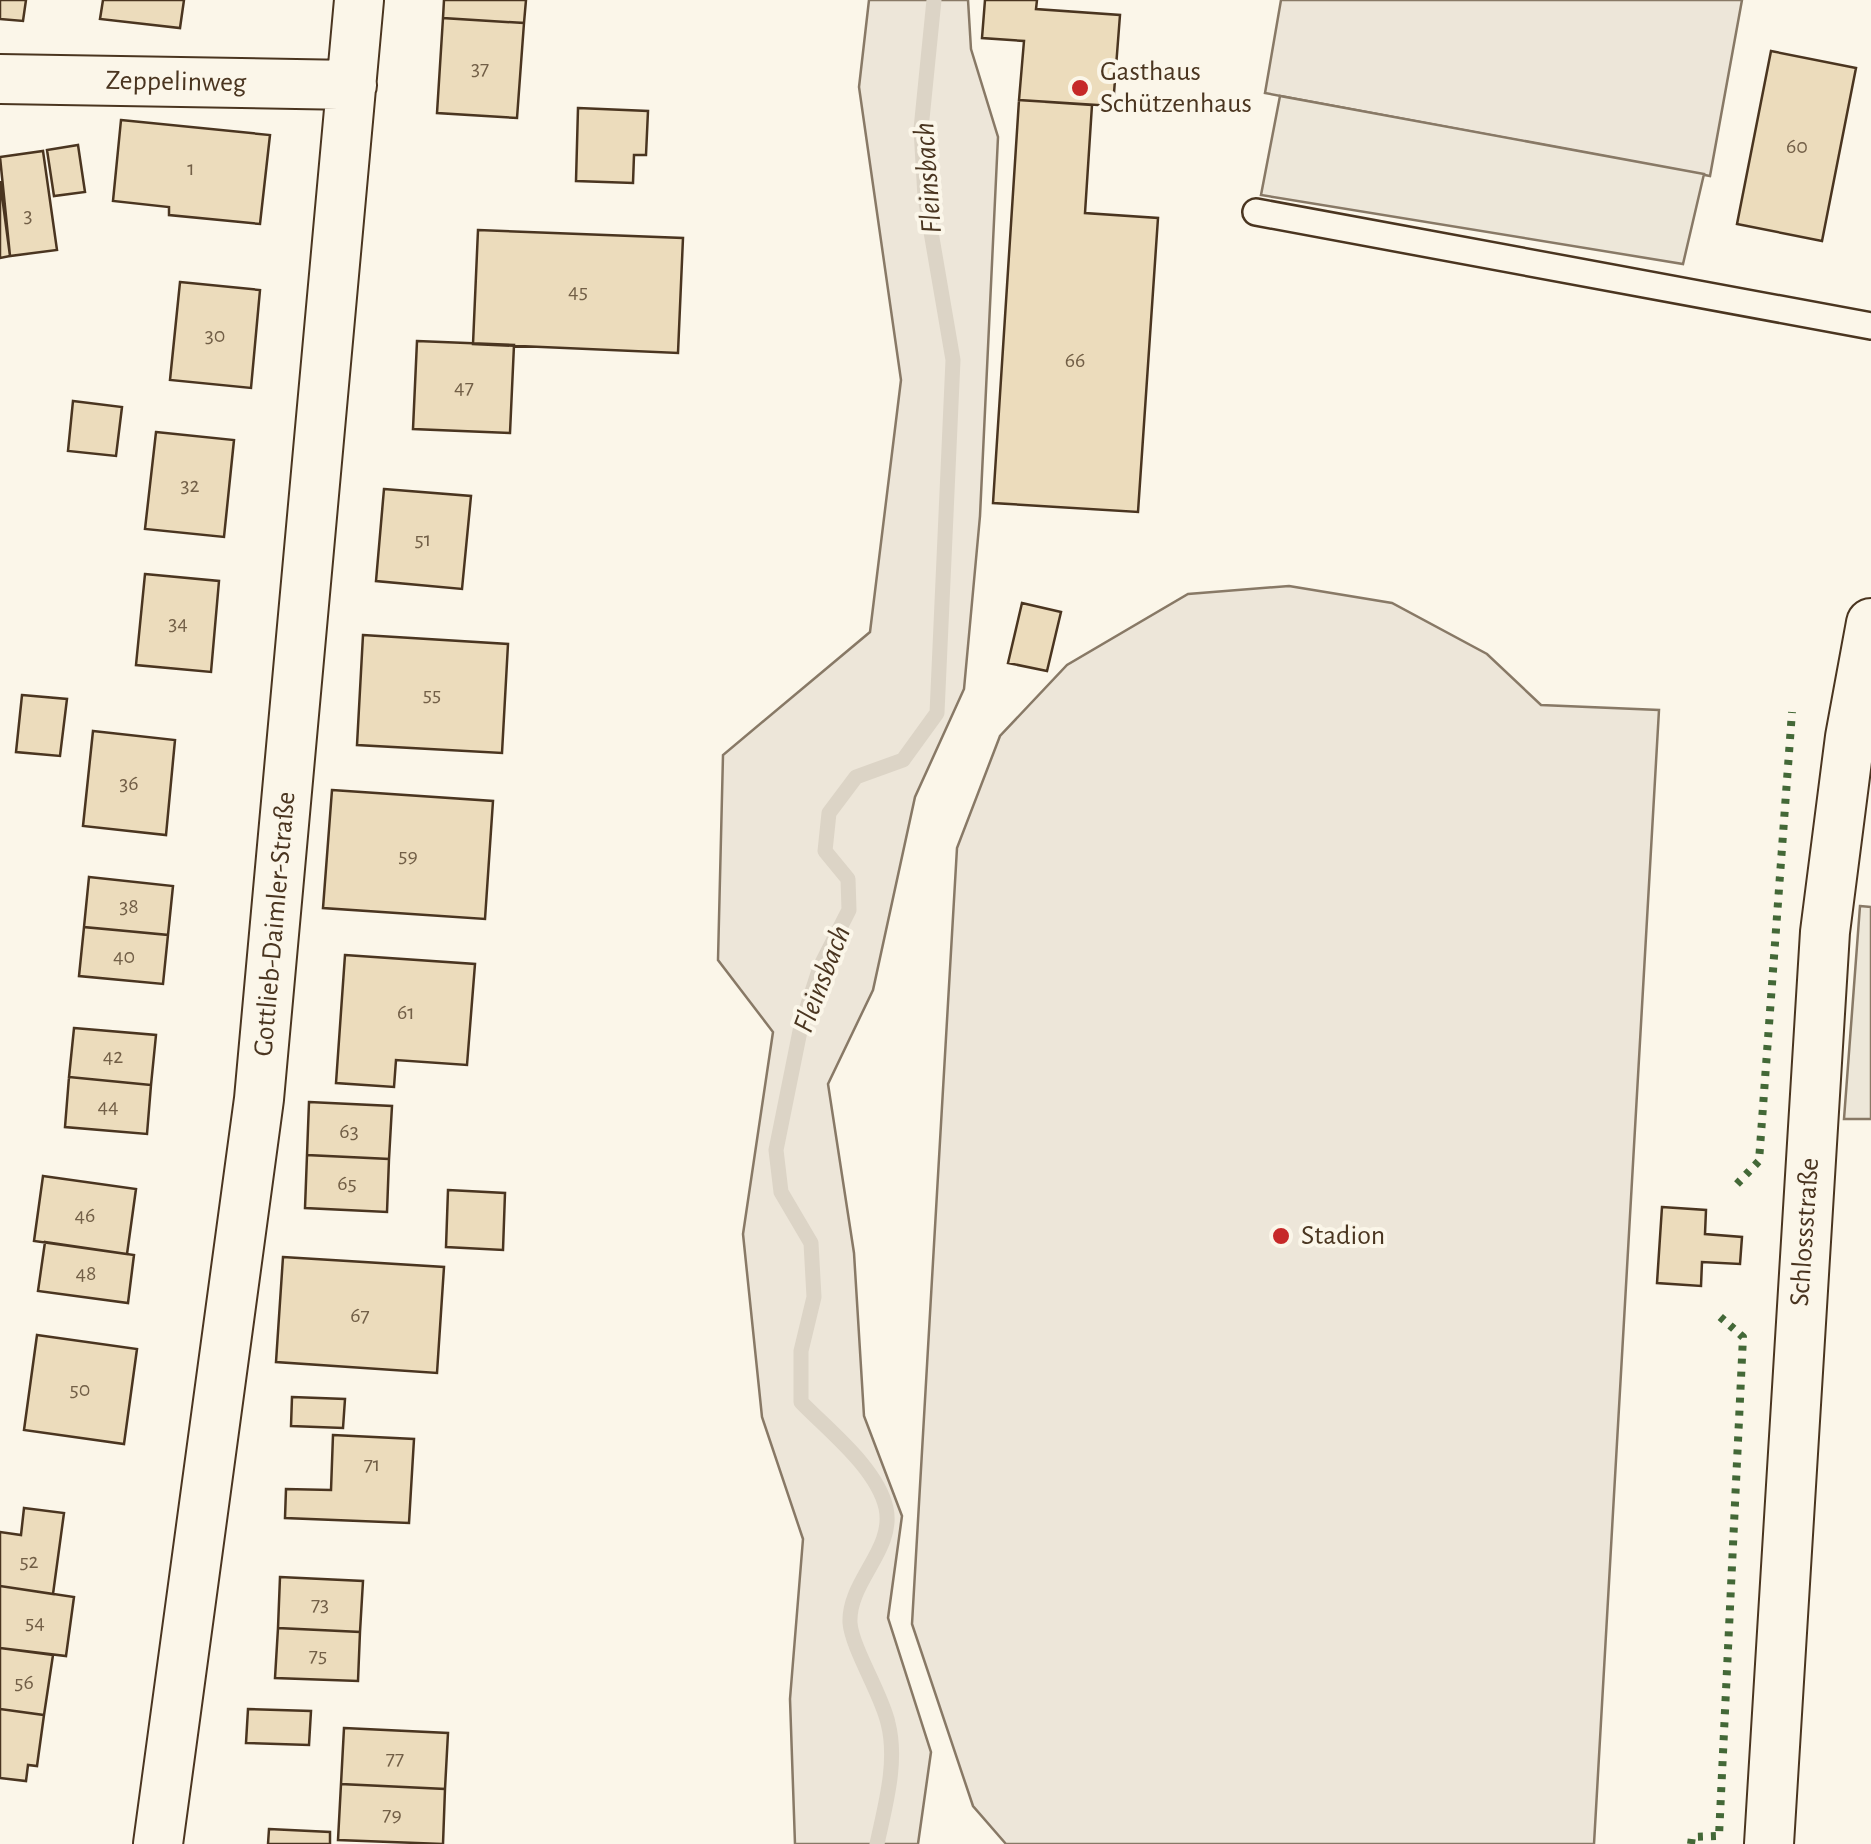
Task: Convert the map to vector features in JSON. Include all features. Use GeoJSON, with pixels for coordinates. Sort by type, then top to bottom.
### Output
{"type":"FeatureCollection","features":[{"type":"Feature","properties":{"kind":"street","name":"Gottlieb-Daimler-Straße"},"geometry":{"type":"LineString","coordinates":[[158,1844],[259,1100],[359,0]]}},
{"type":"Feature","properties":{"kind":"street","name":"Zeppelinweg"},"geometry":{"type":"LineString","coordinates":[[0,79],[352,86]]}},
{"type":"Feature","properties":{"kind":"street","name":"Schlossstraße"},"geometry":{"type":"LineString","coordinates":[[1770,1844],[1825,932],[1850,737],[1871,623]]}},
{"type":"Feature","properties":{"kind":"lane"},"geometry":{"type":"LineString","coordinates":[[1256,212],[1871,326]]}},
{"type":"Feature","properties":{"kind":"shaded area"},"geometry":{"type":"Polygon","coordinates":[[[869,0],[968,0],[971,49],[998,137],[980,516],[964,689],[915,797],[873,990],[828,1084],[854,1253],[864,1416],[902,1516],[888,1618],[931,1752],[918,1844],[795,1844],[790,1699],[803,1539],[762,1417],[743,1234],[773,1032],[718,960],[723,755],[870,632],[901,380],[859,87],[869,0]]]}},
{"type":"Feature","properties":{"kind":"shaded area"},"geometry":{"type":"Polygon","coordinates":[[[1281,0],[1742,0],[1710,176],[1265,93],[1281,0]]]}},
{"type":"Feature","properties":{"kind":"shaded area"},"geometry":{"type":"Polygon","coordinates":[[[1280,96],[1704,174],[1683,264],[1261,195],[1280,96]]]}},
{"type":"Feature","properties":{"kind":"shaded area","name":"Stadion"},"geometry":{"type":"Polygon","coordinates":[[[1289,586],[1392,603],[1487,654],[1541,705],[1659,710],[1594,1844],[1006,1844],[973,1806],[912,1624],[957,848],[1000,736],[1067,665],[1188,594],[1289,586]]]}},
{"type":"Feature","properties":{"kind":"shaded area"},"geometry":{"type":"Polygon","coordinates":[[[1860,906],[1871,907],[1871,1119],[1844,1119],[1860,906]]]}},
{"type":"Feature","properties":{"kind":"building"},"geometry":{"type":"Polygon","coordinates":[[[0,0],[26,0],[23,21],[0,19],[0,0]]]}},
{"type":"Feature","properties":{"kind":"building"},"geometry":{"type":"Polygon","coordinates":[[[103,0],[184,0],[180,28],[100,19],[103,0]]]}},
{"type":"Feature","properties":{"kind":"building"},"geometry":{"type":"Polygon","coordinates":[[[444,0],[526,0],[524,23],[443,18],[444,0]]]}},
{"type":"Feature","properties":{"kind":"building"},"geometry":{"type":"Polygon","coordinates":[[[985,0],[1037,0],[1036,9],[1120,15],[1113,106],[1019,100],[1024,41],[982,38],[985,0]]]}},
{"type":"Feature","properties":{"kind":"building"},"geometry":{"type":"Polygon","coordinates":[[[443,18],[524,23],[517,118],[437,113],[443,18]]]}},
{"type":"Feature","properties":{"kind":"building"},"geometry":{"type":"Polygon","coordinates":[[[1771,51],[1856,68],[1822,241],[1737,224],[1771,51]]]}},
{"type":"Feature","properties":{"kind":"building"},"geometry":{"type":"Polygon","coordinates":[[[1019,100],[1092,105],[1085,213],[1158,218],[1138,512],[993,503],[1019,100]]]}},
{"type":"Feature","properties":{"kind":"building"},"geometry":{"type":"Polygon","coordinates":[[[578,108],[648,111],[646,155],[634,155],[633,183],[576,181],[578,108]]]}},
{"type":"Feature","properties":{"kind":"building"},"geometry":{"type":"Polygon","coordinates":[[[121,120],[270,135],[260,224],[169,215],[169,207],[113,201],[121,120]]]}},
{"type":"Feature","properties":{"kind":"building"},"geometry":{"type":"Polygon","coordinates":[[[78,145],[85,192],[54,196],[47,150],[78,145]]]}},
{"type":"Feature","properties":{"kind":"building"},"geometry":{"type":"Polygon","coordinates":[[[43,151],[57,250],[10,256],[0,157],[43,151]]]}},
{"type":"Feature","properties":{"kind":"building"},"geometry":{"type":"Polygon","coordinates":[[[0,181],[10,256],[0,258],[0,181]]]}},
{"type":"Feature","properties":{"kind":"building"},"geometry":{"type":"Polygon","coordinates":[[[478,230],[683,238],[678,353],[473,344],[478,230]]]}},
{"type":"Feature","properties":{"kind":"building"},"geometry":{"type":"Polygon","coordinates":[[[180,282],[260,290],[251,388],[170,380],[180,282]]]}},
{"type":"Feature","properties":{"kind":"building"},"geometry":{"type":"Polygon","coordinates":[[[417,341],[514,345],[510,433],[413,429],[417,341]]]}},
{"type":"Feature","properties":{"kind":"building"},"geometry":{"type":"Polygon","coordinates":[[[73,401],[122,407],[116,456],[68,451],[73,401]]]}},
{"type":"Feature","properties":{"kind":"building"},"geometry":{"type":"Polygon","coordinates":[[[156,432],[234,440],[224,537],[145,529],[156,432]]]}},
{"type":"Feature","properties":{"kind":"building"},"geometry":{"type":"Polygon","coordinates":[[[384,489],[471,496],[462,589],[376,581],[384,489]]]}},
{"type":"Feature","properties":{"kind":"building"},"geometry":{"type":"Polygon","coordinates":[[[145,574],[219,581],[211,672],[136,665],[145,574]]]}},
{"type":"Feature","properties":{"kind":"building"},"geometry":{"type":"Polygon","coordinates":[[[1022,603],[1061,612],[1047,671],[1008,663],[1022,603]]]}},
{"type":"Feature","properties":{"kind":"building"},"geometry":{"type":"Polygon","coordinates":[[[363,635],[508,644],[502,753],[357,745],[363,635]]]}},
{"type":"Feature","properties":{"kind":"building"},"geometry":{"type":"Polygon","coordinates":[[[22,695],[67,699],[60,756],[16,752],[22,695]]]}},
{"type":"Feature","properties":{"kind":"building"},"geometry":{"type":"Polygon","coordinates":[[[93,731],[175,740],[166,835],[83,826],[93,731]]]}},
{"type":"Feature","properties":{"kind":"building"},"geometry":{"type":"Polygon","coordinates":[[[332,790],[493,801],[485,919],[323,908],[332,790]]]}},
{"type":"Feature","properties":{"kind":"building"},"geometry":{"type":"Polygon","coordinates":[[[89,877],[173,886],[168,935],[84,927],[89,877]]]}},
{"type":"Feature","properties":{"kind":"building"},"geometry":{"type":"Polygon","coordinates":[[[84,927],[168,935],[163,984],[79,976],[84,927]]]}},
{"type":"Feature","properties":{"kind":"building"},"geometry":{"type":"Polygon","coordinates":[[[345,955],[475,964],[467,1065],[396,1060],[394,1087],[336,1083],[345,955]]]}},
{"type":"Feature","properties":{"kind":"building"},"geometry":{"type":"Polygon","coordinates":[[[74,1028],[156,1035],[151,1085],[69,1077],[74,1028]]]}},
{"type":"Feature","properties":{"kind":"building"},"geometry":{"type":"Polygon","coordinates":[[[69,1077],[151,1085],[147,1134],[65,1127],[69,1077]]]}},
{"type":"Feature","properties":{"kind":"building"},"geometry":{"type":"Polygon","coordinates":[[[309,1102],[392,1106],[389,1159],[307,1155],[309,1102]]]}},
{"type":"Feature","properties":{"kind":"building"},"geometry":{"type":"Polygon","coordinates":[[[307,1155],[389,1159],[387,1212],[305,1208],[307,1155]]]}},
{"type":"Feature","properties":{"kind":"building"},"geometry":{"type":"Polygon","coordinates":[[[43,1176],[136,1189],[127,1254],[34,1241],[43,1176]]]}},
{"type":"Feature","properties":{"kind":"building"},"geometry":{"type":"Polygon","coordinates":[[[448,1190],[505,1193],[503,1250],[446,1247],[448,1190]]]}},
{"type":"Feature","properties":{"kind":"building"},"geometry":{"type":"Polygon","coordinates":[[[1662,1207],[1706,1210],[1705,1234],[1742,1237],[1740,1264],[1702,1262],[1701,1286],[1657,1283],[1662,1207]]]}},
{"type":"Feature","properties":{"kind":"building"},"geometry":{"type":"Polygon","coordinates":[[[45,1242],[134,1255],[128,1303],[38,1291],[45,1242]]]}},
{"type":"Feature","properties":{"kind":"building"},"geometry":{"type":"Polygon","coordinates":[[[283,1257],[444,1267],[437,1373],[276,1362],[283,1257]]]}},
{"type":"Feature","properties":{"kind":"building"},"geometry":{"type":"Polygon","coordinates":[[[37,1335],[137,1349],[124,1444],[24,1430],[37,1335]]]}},
{"type":"Feature","properties":{"kind":"building"},"geometry":{"type":"Polygon","coordinates":[[[292,1397],[345,1399],[343,1428],[291,1426],[292,1397]]]}},
{"type":"Feature","properties":{"kind":"building"},"geometry":{"type":"Polygon","coordinates":[[[333,1435],[414,1439],[409,1523],[285,1518],[286,1489],[331,1490],[333,1435]]]}},
{"type":"Feature","properties":{"kind":"building"},"geometry":{"type":"Polygon","coordinates":[[[24,1508],[64,1513],[53,1594],[0,1586],[0,1532],[21,1535],[24,1508]]]}},
{"type":"Feature","properties":{"kind":"building"},"geometry":{"type":"Polygon","coordinates":[[[280,1577],[363,1581],[360,1632],[278,1628],[280,1577]]]}},
{"type":"Feature","properties":{"kind":"building"},"geometry":{"type":"Polygon","coordinates":[[[0,1586],[74,1597],[66,1656],[0,1648],[0,1586]]]}},
{"type":"Feature","properties":{"kind":"building"},"geometry":{"type":"Polygon","coordinates":[[[278,1628],[360,1632],[358,1681],[275,1678],[278,1628]]]}},
{"type":"Feature","properties":{"kind":"building"},"geometry":{"type":"Polygon","coordinates":[[[0,1648],[53,1655],[44,1715],[0,1709],[0,1648]]]}},
{"type":"Feature","properties":{"kind":"building"},"geometry":{"type":"Polygon","coordinates":[[[0,1709],[44,1715],[37,1766],[28,1765],[26,1781],[0,1778],[0,1709]]]}},
{"type":"Feature","properties":{"kind":"building"},"geometry":{"type":"Polygon","coordinates":[[[248,1709],[311,1711],[309,1745],[246,1743],[248,1709]]]}},
{"type":"Feature","properties":{"kind":"building"},"geometry":{"type":"Polygon","coordinates":[[[344,1728],[448,1733],[445,1789],[341,1784],[344,1728]]]}},
{"type":"Feature","properties":{"kind":"building"},"geometry":{"type":"Polygon","coordinates":[[[341,1784],[445,1789],[443,1844],[338,1840],[341,1784]]]}},
{"type":"Feature","properties":{"kind":"building"},"geometry":{"type":"Polygon","coordinates":[[[269,1829],[330,1832],[330,1844],[268,1844],[269,1829]]]}},
{"type":"Feature","properties":{"kind":"waterway","name":"Fleinsbach"},"geometry":{"type":"LineString","coordinates":[[877,1844],[889,1784],[891,1738],[885,1712],[850,1623],[856,1593],[884,1538],[886,1508],[862,1464],[801,1402],[801,1351],[814,1297],[811,1243],[781,1192],[776,1150],[801,1026],[820,967],[849,910],[848,879],[825,851],[829,813],[856,777],[903,760],[937,713],[953,360],[925,197],[921,129],[934,0]]}},
{"type":"Feature","properties":{"kind":"hedge"},"geometry":{"type":"LineString","coordinates":[[1737,1184],[1759,1161],[1792,712]]}},
{"type":"Feature","properties":{"kind":"hedge"},"geometry":{"type":"LineString","coordinates":[[1691,1844],[1692,1837],[1719,1836],[1743,1337],[1717,1314]]}},
{"type":"Feature","properties":{"kind":"place","name":"Gasthaus Schützenhaus"},"geometry":{"type":"Point","coordinates":[1080,88]}},
{"type":"Feature","properties":{"kind":"place","name":"Stadion"},"geometry":{"type":"Point","coordinates":[1281,1236]}}]}
